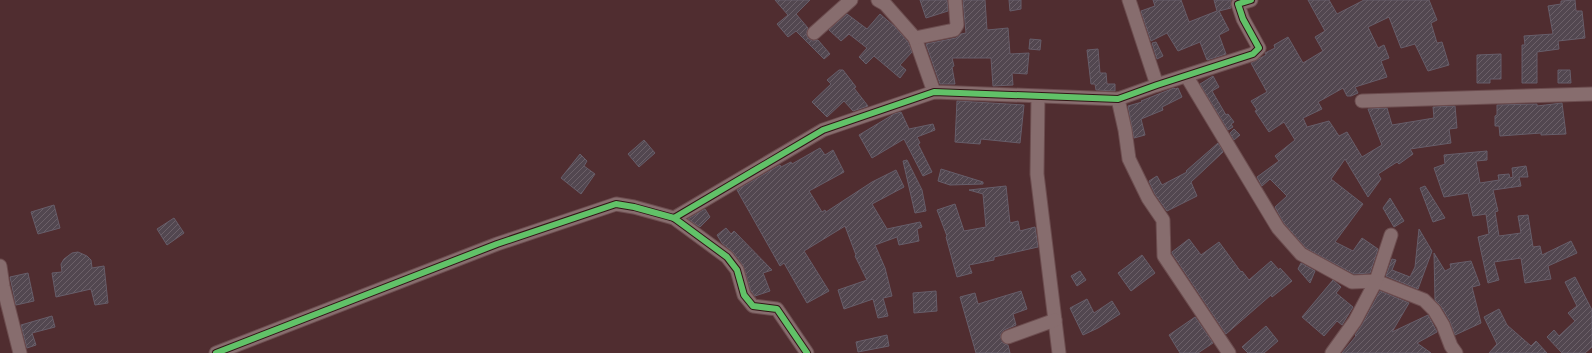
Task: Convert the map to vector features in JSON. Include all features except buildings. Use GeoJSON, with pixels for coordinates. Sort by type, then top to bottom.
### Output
{"type":"FeatureCollection","features":[{"type":"Feature","properties":{"kind":"street"},"geometry":{"type":"LineString","coordinates":[[814,33],[851,0]]}},
{"type":"Feature","properties":{"kind":"street"},"geometry":{"type":"LineString","coordinates":[[878,0],[885,4],[915,38],[934,92]]}},
{"type":"Feature","properties":{"kind":"street"},"geometry":{"type":"LineString","coordinates":[[915,38],[954,30],[957,25],[955,0]]}},
{"type":"Feature","properties":{"kind":"street"},"geometry":{"type":"LineString","coordinates":[[1129,0],[1157,85]]}},
{"type":"Feature","properties":{"kind":"street"},"geometry":{"type":"LineString","coordinates":[[674,218],[823,130],[934,92],[1118,100],[1157,85],[1188,77],[1253,54],[1260,48],[1243,19],[1238,4],[1251,0]]}},
{"type":"Feature","properties":{"kind":"street"},"geometry":{"type":"LineString","coordinates":[[1188,77],[1278,228],[1301,254],[1352,282],[1376,281],[1424,300],[1434,310],[1443,325],[1451,346],[1456,353]]}},
{"type":"Feature","properties":{"kind":"street"},"geometry":{"type":"LineString","coordinates":[[1362,100],[1592,94]]}},
{"type":"Feature","properties":{"kind":"street"},"geometry":{"type":"LineString","coordinates":[[1038,97],[1037,174],[1059,353]]}},
{"type":"Feature","properties":{"kind":"street"},"geometry":{"type":"LineString","coordinates":[[1118,100],[1125,130],[1129,159],[1148,198],[1163,220],[1164,256],[1229,353]]}},
{"type":"Feature","properties":{"kind":"street"},"geometry":{"type":"LineString","coordinates":[[216,353],[497,244],[616,204],[634,207],[674,218],[727,257],[737,270],[744,295],[753,306],[777,309],[807,353]]}},
{"type":"Feature","properties":{"kind":"street"},"geometry":{"type":"LineString","coordinates":[[1332,353],[1355,321],[1376,281],[1391,234]]}},
{"type":"Feature","properties":{"kind":"street"},"geometry":{"type":"LineString","coordinates":[[0,266],[3,286],[20,353]]}},
{"type":"Feature","properties":{"kind":"street"},"geometry":{"type":"LineString","coordinates":[[1008,337],[1055,320]]}},
{"type":"Feature","properties":{"kind":"cycle path"},"geometry":{"type":"LineString","coordinates":[[674,218],[823,130],[934,92],[1118,99],[1253,54],[1259,48],[1243,19],[1238,4],[1251,0]]}},
{"type":"Feature","properties":{"kind":"cycle path"},"geometry":{"type":"LineString","coordinates":[[216,353],[497,244],[616,204],[634,207],[674,218],[727,257],[737,270],[744,295],[753,306],[777,309],[807,353]]}}]}
